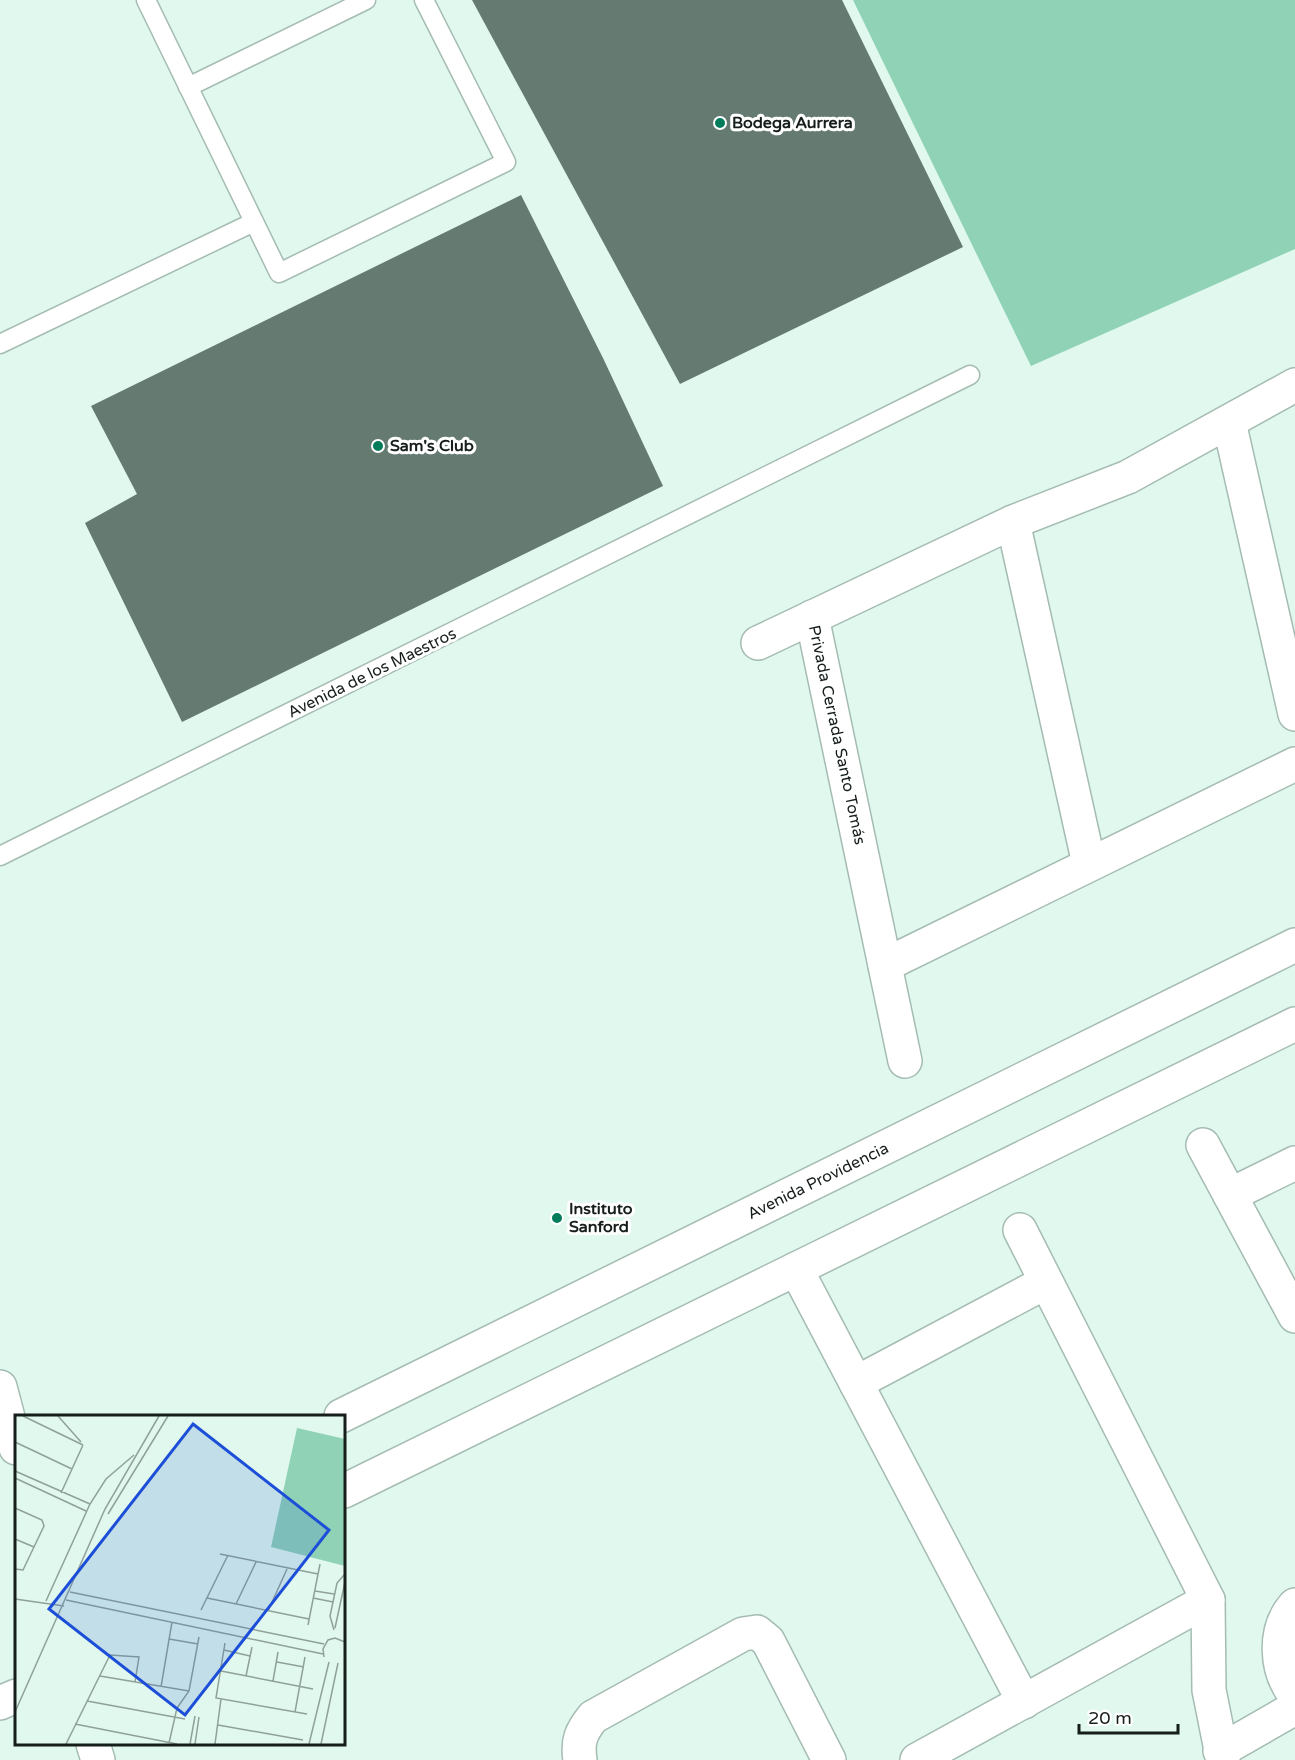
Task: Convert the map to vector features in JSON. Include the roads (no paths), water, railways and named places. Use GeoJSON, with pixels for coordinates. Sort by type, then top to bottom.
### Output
{"type":"FeatureCollection","features":[{"type":"Feature","properties":{"kind":"street","name":"Privada Cerrada Santo Tomás"},"geometry":{"type":"LineString","coordinates":[[905,1061],[812,617],[1013,522],[1128,477],[1295,385]]}},
{"type":"Feature","properties":{"kind":"street"},"geometry":{"type":"LineString","coordinates":[[1229,422],[1295,714]]}},
{"type":"Feature","properties":{"kind":"street"},"geometry":{"type":"LineString","coordinates":[[1013,522],[1089,864]]}},
{"type":"Feature","properties":{"kind":"street"},"geometry":{"type":"LineString","coordinates":[[758,643],[812,617]]}},
{"type":"Feature","properties":{"kind":"street"},"geometry":{"type":"LineString","coordinates":[[885,965],[1295,764]]}},
{"type":"Feature","properties":{"kind":"street","name":"Avenida Providencia"},"geometry":{"type":"LineString","coordinates":[[343,1415],[1295,945]]}},
{"type":"Feature","properties":{"kind":"street"},"geometry":{"type":"LineString","coordinates":[[345,1491],[1295,1024]]}},
{"type":"Feature","properties":{"kind":"street"},"geometry":{"type":"LineString","coordinates":[[1203,1145],[1295,1316]]}},
{"type":"Feature","properties":{"kind":"street"},"geometry":{"type":"LineString","coordinates":[[1230,1195],[1295,1162]]}},
{"type":"Feature","properties":{"kind":"street"},"geometry":{"type":"LineString","coordinates":[[1020,1230],[1208,1600],[1209,1690],[1221,1756],[1295,1708]]}},
{"type":"Feature","properties":{"kind":"street"},"geometry":{"type":"LineString","coordinates":[[796,1269],[1024,1702]]}},
{"type":"Feature","properties":{"kind":"street"},"geometry":{"type":"LineString","coordinates":[[856,1383],[1046,1282]]}},
{"type":"Feature","properties":{"kind":"street"},"geometry":{"type":"LineString","coordinates":[[2,1405],[15,1445]]}},
{"type":"Feature","properties":{"kind":"street"},"geometry":{"type":"LineString","coordinates":[[917,1760],[1208,1600]]}},
{"type":"Feature","properties":{"kind":"street"},"geometry":{"type":"LineString","coordinates":[[1295,1605],[1289,1612],[1280,1635],[1279,1652],[1287,1684],[1295,1695]]}},
{"type":"Feature","properties":{"kind":"street"},"geometry":{"type":"LineString","coordinates":[[580,1760],[578,1746],[582,1730],[593,1717],[743,1634],[757,1632],[768,1641],[829,1760]]}},
{"type":"Feature","properties":{"kind":"street"},"geometry":{"type":"LineString","coordinates":[[0,1703],[15,1696]]}},
{"type":"Feature","properties":{"kind":"street"},"geometry":{"type":"LineString","coordinates":[[94,1745],[98,1760]]}},
{"type":"Feature","properties":{"kind":"lane"},"geometry":{"type":"LineString","coordinates":[[146,0],[279,273],[506,162],[424,0]]}},
{"type":"Feature","properties":{"kind":"lane"},"geometry":{"type":"LineString","coordinates":[[188,87],[366,0]]}},
{"type":"Feature","properties":{"kind":"lane"},"geometry":{"type":"LineString","coordinates":[[0,344],[254,222]]}},
{"type":"Feature","properties":{"kind":"lane","name":"Avenida de los Maestros"},"geometry":{"type":"LineString","coordinates":[[0,856],[970,375]]}},
{"type":"Feature","properties":{"kind":"place","name":"Bodega Aurrera"},"geometry":{"type":"Point","coordinates":[720,123]}},
{"type":"Feature","properties":{"kind":"place","name":"Sam's Club"},"geometry":{"type":"Point","coordinates":[378,446]}},
{"type":"Feature","properties":{"kind":"place","name":"Instituto Sanford"},"geometry":{"type":"Point","coordinates":[557,1218]}}]}
